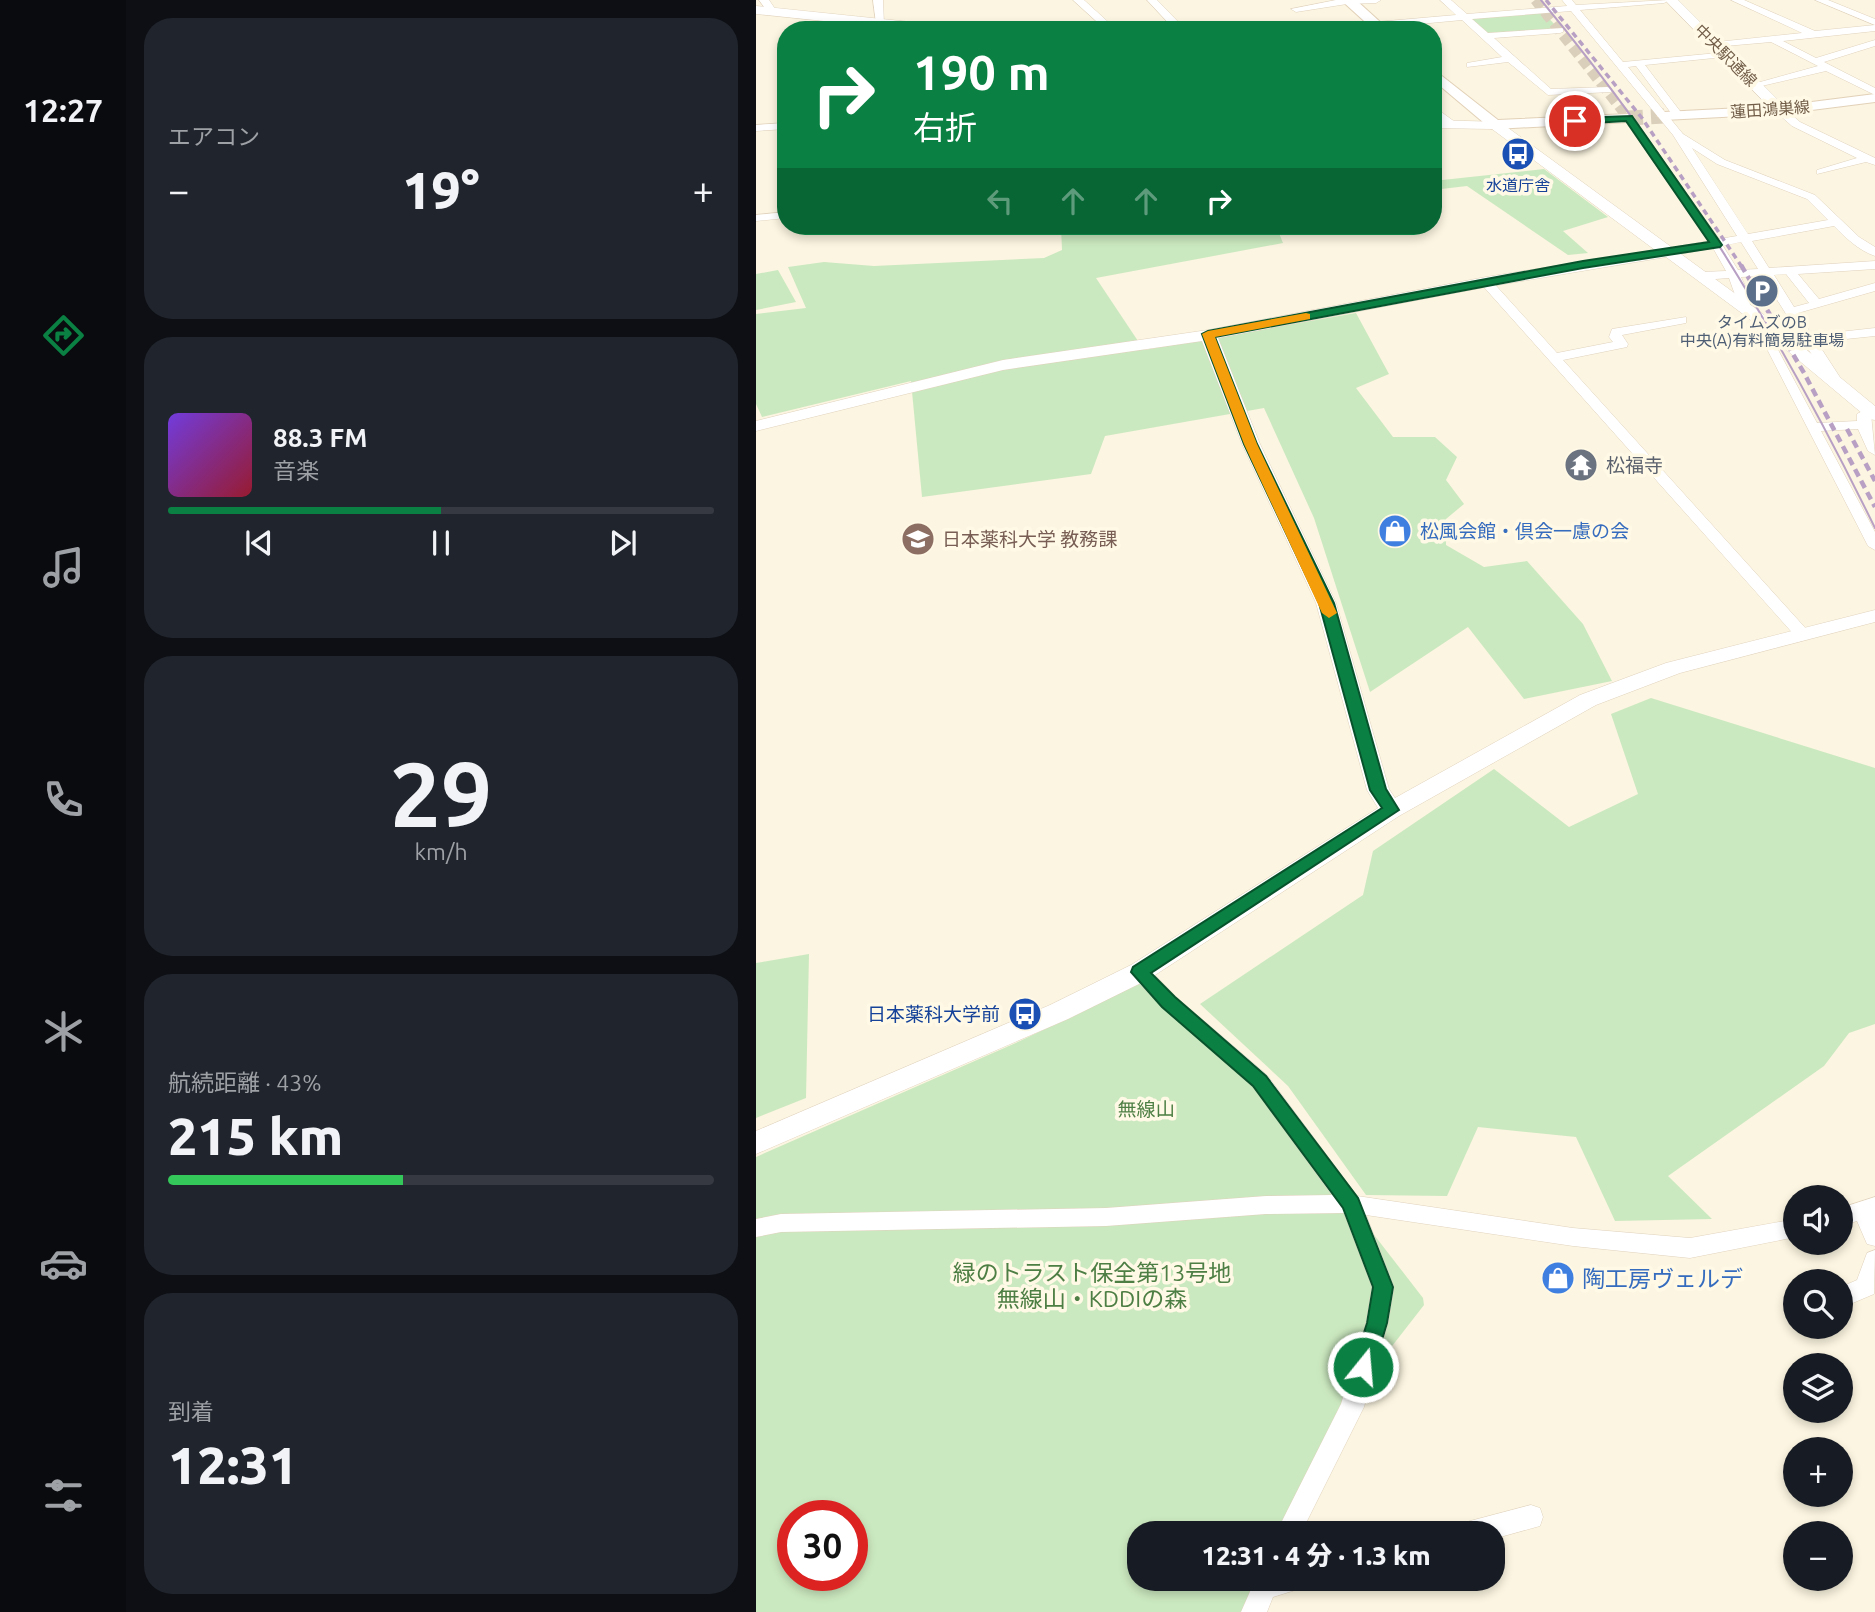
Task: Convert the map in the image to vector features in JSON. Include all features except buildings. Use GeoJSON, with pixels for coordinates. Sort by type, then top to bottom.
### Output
{"type":"FeatureCollection","features":[{"type":"Feature","properties":{"kind":"main road"},"geometry":{"type":"LineString","coordinates":[[1349,1],[1372,21]]}},
{"type":"Feature","properties":{"kind":"main road"},"geometry":{"type":"LineString","coordinates":[[1442,81],[1495,125],[1628,118]]}},
{"type":"Feature","properties":{"kind":"main road","name":"蓮田鴻巣線"},"geometry":{"type":"LineString","coordinates":[[1671,116],[1780,110],[1875,97]]}},
{"type":"Feature","properties":{"kind":"street"},"geometry":{"type":"LineString","coordinates":[[764,0],[773,13]]}},
{"type":"Feature","properties":{"kind":"street"},"geometry":{"type":"LineString","coordinates":[[878,0],[881,21]]}},
{"type":"Feature","properties":{"kind":"street"},"geometry":{"type":"LineString","coordinates":[[1152,0],[1172,21]]}},
{"type":"Feature","properties":{"kind":"street"},"geometry":{"type":"LineString","coordinates":[[1296,9],[1376,0]]}},
{"type":"Feature","properties":{"kind":"street"},"geometry":{"type":"LineString","coordinates":[[1445,0],[1548,92],[1607,90]]}},
{"type":"Feature","properties":{"kind":"street"},"geometry":{"type":"LineString","coordinates":[[1430,21],[1577,3],[1664,0]]}},
{"type":"Feature","properties":{"kind":"street","name":"中央駅通線"},"geometry":{"type":"LineString","coordinates":[[1671,0],[1780,110]]}},
{"type":"Feature","properties":{"kind":"street"},"geometry":{"type":"LineString","coordinates":[[1736,0],[1815,34]]}},
{"type":"Feature","properties":{"kind":"street"},"geometry":{"type":"LineString","coordinates":[[1820,0],[1875,22]]}},
{"type":"Feature","properties":{"kind":"street"},"geometry":{"type":"LineString","coordinates":[[1084,1],[1103,21]]}},
{"type":"Feature","properties":{"kind":"street"},"geometry":{"type":"LineString","coordinates":[[1577,3],[1621,65],[1671,116]]}},
{"type":"Feature","properties":{"kind":"street"},"geometry":{"type":"LineString","coordinates":[[756,10],[829,21]]}},
{"type":"Feature","properties":{"kind":"street"},"geometry":{"type":"LineString","coordinates":[[1621,65],[1772,39],[1875,28]]}},
{"type":"Feature","properties":{"kind":"street"},"geometry":{"type":"LineString","coordinates":[[1486,36],[1560,30]]}},
{"type":"Feature","properties":{"kind":"street"},"geometry":{"type":"LineString","coordinates":[[1849,31],[1875,43]]}},
{"type":"Feature","properties":{"kind":"street"},"geometry":{"type":"LineString","coordinates":[[1772,39],[1875,92]]}},
{"type":"Feature","properties":{"kind":"street"},"geometry":{"type":"LineString","coordinates":[[1815,61],[1875,43]]}},
{"type":"Feature","properties":{"kind":"street"},"geometry":{"type":"LineString","coordinates":[[1471,65],[1511,58]]}},
{"type":"Feature","properties":{"kind":"street"},"geometry":{"type":"LineString","coordinates":[[1639,64],[1671,116],[1677,133],[1838,385]]}},
{"type":"Feature","properties":{"kind":"street"},"geometry":{"type":"LineString","coordinates":[[1756,86],[1827,67]]}},
{"type":"Feature","properties":{"kind":"street"},"geometry":{"type":"LineString","coordinates":[[1780,110],[1796,124],[1871,160]]}},
{"type":"Feature","properties":{"kind":"street"},"geometry":{"type":"LineString","coordinates":[[1442,116],[1451,124]]}},
{"type":"Feature","properties":{"kind":"street"},"geometry":{"type":"LineString","coordinates":[[1628,118],[1716,245],[1746,296],[1750,312],[1875,546]]}},
{"type":"Feature","properties":{"kind":"street"},"geometry":{"type":"LineString","coordinates":[[1442,124],[1495,125],[1750,312],[1838,385],[1868,416],[1875,451]]}},
{"type":"Feature","properties":{"kind":"street"},"geometry":{"type":"LineString","coordinates":[[756,128],[777,127]]}},
{"type":"Feature","properties":{"kind":"street"},"geometry":{"type":"LineString","coordinates":[[1677,133],[1721,162],[1811,197],[1854,240],[1875,252]]}},
{"type":"Feature","properties":{"kind":"street"},"geometry":{"type":"LineString","coordinates":[[1821,172],[1871,160]]}},
{"type":"Feature","properties":{"kind":"street"},"geometry":{"type":"LineString","coordinates":[[756,218],[777,216]]}},
{"type":"Feature","properties":{"kind":"street"},"geometry":{"type":"LineString","coordinates":[[756,426],[1003,365],[1208,334],[1486,282],[1716,245],[1834,222]]}},
{"type":"Feature","properties":{"kind":"street"},"geometry":{"type":"LineString","coordinates":[[1702,276],[1875,265]]}},
{"type":"Feature","properties":{"kind":"street"},"geometry":{"type":"LineString","coordinates":[[1790,271],[1817,305]]}},
{"type":"Feature","properties":{"kind":"street"},"geometry":{"type":"LineString","coordinates":[[1486,282],[1803,635]]}},
{"type":"Feature","properties":{"kind":"street"},"geometry":{"type":"LineString","coordinates":[[1793,311],[1875,287]]}},
{"type":"Feature","properties":{"kind":"street"},"geometry":{"type":"LineString","coordinates":[[1554,358],[1622,344],[1615,337],[1617,332],[1682,320]]}},
{"type":"Feature","properties":{"kind":"street"},"geometry":{"type":"LineString","coordinates":[[1810,339],[1875,332]]}},
{"type":"Feature","properties":{"kind":"street"},"geometry":{"type":"LineString","coordinates":[[1208,334],[1251,444],[1326,603],[1378,790],[1391,810]]}},
{"type":"Feature","properties":{"kind":"street"},"geometry":{"type":"LineString","coordinates":[[1812,427],[1868,416]]}},
{"type":"Feature","properties":{"kind":"street"},"geometry":{"type":"LineString","coordinates":[[1856,510],[1875,510]]}},
{"type":"Feature","properties":{"kind":"street"},"geometry":{"type":"LineString","coordinates":[[756,1143],[1059,1012],[1140,972],[1391,810],[1588,700],[1673,668],[1875,616]]}},
{"type":"Feature","properties":{"kind":"street"},"geometry":{"type":"LineString","coordinates":[[1140,972],[1169,1002],[1260,1081],[1351,1204],[1383,1287],[1377,1323],[1352,1407],[1294,1521]]}},
{"type":"Feature","properties":{"kind":"street"},"geometry":{"type":"LineString","coordinates":[[756,1228],[781,1223],[1106,1217],[1266,1205],[1351,1204],[1573,1237],[1690,1248],[1783,1230]]}},
{"type":"Feature","properties":{"kind":"street"},"geometry":{"type":"LineString","coordinates":[[1853,1214],[1870,1209],[1875,1237]]}},
{"type":"Feature","properties":{"kind":"street"},"geometry":{"type":"LineString","coordinates":[[1853,1293],[1866,1287],[1875,1260]]}},
{"type":"Feature","properties":{"kind":"street"},"geometry":{"type":"LineString","coordinates":[[1505,1524],[1531,1517]]}},
{"type":"Feature","properties":{"kind":"street"},"geometry":{"type":"LineString","coordinates":[[1254,1612],[1263,1591]]}},
{"type":"Feature","properties":{"kind":"green space"},"geometry":{"type":"Polygon","coordinates":[[[1541,10],[1558,28],[1488,35],[1471,18],[1541,10]]]}},
{"type":"Feature","properties":{"kind":"green space"},"geometry":{"type":"Polygon","coordinates":[[[1544,169],[1608,217],[1563,231],[1588,253],[1568,255],[1467,186],[1442,189],[1442,180],[1544,169]]]}},
{"type":"Feature","properties":{"kind":"green space"},"geometry":{"type":"Polygon","coordinates":[[[1061,235],[1280,235],[1283,243],[1096,278],[1144,350],[1356,313],[1389,374],[1356,388],[1393,437],[1435,437],[1457,457],[1446,480],[1464,504],[1446,519],[1446,545],[1484,567],[1527,561],[1583,624],[1612,681],[1524,699],[1468,627],[1370,692],[1314,518],[1264,408],[1105,436],[1091,474],[922,497],[911,381],[762,417],[756,404],[756,314],[806,308],[788,267],[824,262],[874,266],[1044,258],[1062,250],[1061,235]]]}},
{"type":"Feature","properties":{"kind":"green space"},"geometry":{"type":"Polygon","coordinates":[[[778,270],[796,302],[756,310],[756,274],[778,270]]]}},
{"type":"Feature","properties":{"kind":"green space"},"geometry":{"type":"Polygon","coordinates":[[[1651,698],[1875,768],[1875,1024],[1849,1033],[1824,1066],[1668,1176],[1712,1219],[1615,1221],[1576,1137],[1478,1127],[1447,1196],[1366,1195],[1288,1086],[1200,1004],[1363,895],[1373,851],[1494,769],[1569,827],[1638,794],[1611,714],[1651,698]]]}},
{"type":"Feature","properties":{"kind":"green space"},"geometry":{"type":"Polygon","coordinates":[[[809,954],[806,1098],[756,1118],[756,963],[809,954]]]}},
{"type":"Feature","properties":{"kind":"green space","name":"緑のトラスト保全第13号地 無線山・KDDIの森"},"geometry":{"type":"Polygon","coordinates":[[[1141,983],[1255,1081],[1423,1298],[1424,1305],[1347,1404],[1293,1521],[1127,1521],[1127,1591],[1261,1591],[1251,1612],[756,1612],[756,1157],[1020,1041],[1141,983]]]}},
{"type":"Feature","properties":{"kind":"tunnel"},"geometry":{"type":"LineString","coordinates":[[1535,0],[1628,118]]}},
{"type":"Feature","properties":{"kind":"tunnel"},"geometry":{"type":"LineString","coordinates":[[1628,118],[1664,116]]}},
{"type":"Feature","properties":{"kind":"tram line"},"geometry":{"type":"LineString","coordinates":[[1541,0],[1638,126],[1724,254],[1802,387],[1875,528]]}},
{"type":"Feature","properties":{"kind":"railway"},"geometry":{"type":"LineString","coordinates":[[1546,0],[1642,118],[1742,267]]}},
{"type":"Feature","properties":{"kind":"railway"},"geometry":{"type":"LineString","coordinates":[[1741,265],[1804,373],[1875,507]]}},
{"type":"Feature","properties":{"kind":"railway"},"geometry":{"type":"LineString","coordinates":[[1847,429],[1875,481]]}},
{"type":"Feature","properties":{"kind":"slow traffic"},"geometry":{"type":"LineString","coordinates":[[1306,316],[1208,334],[1251,444],[1329,613]]}},
{"type":"Feature","properties":{"kind":"place","name":"水道庁舎"},"geometry":{"type":"Point","coordinates":[1518,154]}},
{"type":"Feature","properties":{"kind":"place","name":"タイムズのB 中央(A)有料簡易駐車場"},"geometry":{"type":"Point","coordinates":[1762,291]}},
{"type":"Feature","properties":{"kind":"place","name":"松福寺"},"geometry":{"type":"Point","coordinates":[1581,465]}},
{"type":"Feature","properties":{"kind":"place","name":"松風会館・倶会一慮の会"},"geometry":{"type":"Point","coordinates":[1395,531]}},
{"type":"Feature","properties":{"kind":"place","name":"日本薬科大学 教務課"},"geometry":{"type":"Point","coordinates":[918,539]}},
{"type":"Feature","properties":{"kind":"place","name":"日本薬科大学前"},"geometry":{"type":"Point","coordinates":[1025,1014]}},
{"type":"Feature","properties":{"kind":"place","name":"陶工房ヴェルデ"},"geometry":{"type":"Point","coordinates":[1558,1278]}},
{"type":"Feature","properties":{"kind":"route"},"geometry":{"type":"LineString","coordinates":[[1363,1367],[1377,1323],[1383,1287],[1351,1204],[1260,1081],[1169,1002],[1140,972],[1391,810],[1378,790],[1326,603],[1251,444],[1208,334],[1656,252],[1716,245],[1628,118],[1575,121]]}},
{"type":"Feature","properties":{"kind":"park label","name":"無線山"},"geometry":{"type":"Point","coordinates":[1146,1109]}}]}
